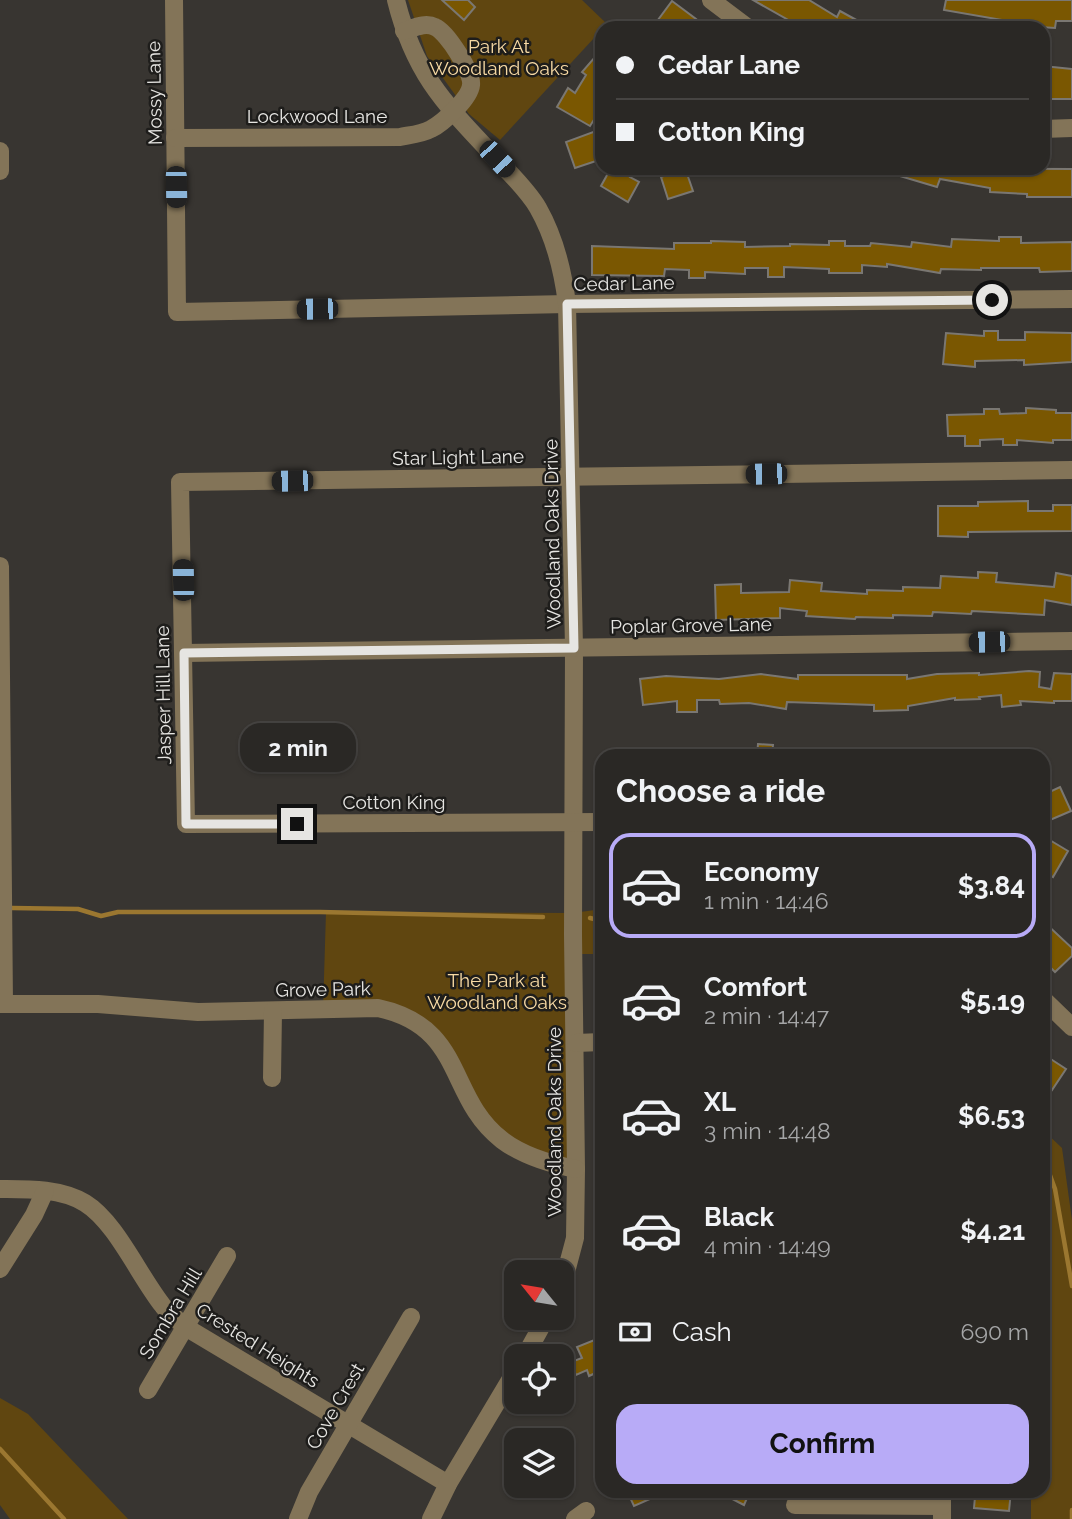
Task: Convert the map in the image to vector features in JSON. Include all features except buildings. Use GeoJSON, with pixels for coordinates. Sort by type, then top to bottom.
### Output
{"type":"FeatureCollection","features":[{"type":"Feature","properties":{"kind":"street","name":"Mossy Lane"},"geometry":{"type":"LineString","coordinates":[[174,0],[177,312]]}},
{"type":"Feature","properties":{"kind":"street","name":"Woodland Oaks Drive"},"geometry":{"type":"LineString","coordinates":[[396,0],[404,31],[429,83],[537,205],[557,251],[564,279],[572,476],[574,648],[573,944],[576,1168],[575,1238],[569,1260]]}},
{"type":"Feature","properties":{"kind":"street"},"geometry":{"type":"LineString","coordinates":[[711,0],[737,21]]}},
{"type":"Feature","properties":{"kind":"street"},"geometry":{"type":"LineString","coordinates":[[404,31],[426,25],[434,26],[445,33],[471,76],[468,94],[452,112]]}},
{"type":"Feature","properties":{"kind":"street","name":"Lockwood Lane"},"geometry":{"type":"LineString","coordinates":[[175,138],[400,137],[432,129],[452,112]]}},
{"type":"Feature","properties":{"kind":"street"},"geometry":{"type":"LineString","coordinates":[[1050,129],[1072,128]]}},
{"type":"Feature","properties":{"kind":"street"},"geometry":{"type":"LineString","coordinates":[[0,151],[0,171]]}},
{"type":"Feature","properties":{"kind":"street","name":"Cedar Lane"},"geometry":{"type":"LineString","coordinates":[[177,312],[567,304],[1072,299]]}},
{"type":"Feature","properties":{"kind":"street","name":"Star Light Lane"},"geometry":{"type":"LineString","coordinates":[[180,482],[1072,470]]}},
{"type":"Feature","properties":{"kind":"street","name":"Jasper Hill Lane"},"geometry":{"type":"LineString","coordinates":[[180,482],[186,824]]}},
{"type":"Feature","properties":{"kind":"street"},"geometry":{"type":"LineString","coordinates":[[0,566],[2,1004]]}},
{"type":"Feature","properties":{"kind":"street","name":"Poplar Grove Lane"},"geometry":{"type":"LineString","coordinates":[[184,653],[1072,641]]}},
{"type":"Feature","properties":{"kind":"street","name":"Cotton King"},"geometry":{"type":"LineString","coordinates":[[186,824],[595,822]]}},
{"type":"Feature","properties":{"kind":"street","name":"Grove Park"},"geometry":{"type":"LineString","coordinates":[[2,1004],[97,1004],[198,1012],[378,1008],[396,1012],[435,1037],[450,1059],[476,1111],[501,1140],[528,1155],[576,1168]]}},
{"type":"Feature","properties":{"kind":"street"},"geometry":{"type":"LineString","coordinates":[[1050,1006],[1072,1027]]}},
{"type":"Feature","properties":{"kind":"street"},"geometry":{"type":"LineString","coordinates":[[272,1079],[273,1011]]}},
{"type":"Feature","properties":{"kind":"street"},"geometry":{"type":"LineString","coordinates":[[576,1044],[595,1043]]}},
{"type":"Feature","properties":{"kind":"street","name":"Crested Heights"},"geometry":{"type":"LineString","coordinates":[[0,1189],[45,1191],[70,1196],[86,1203],[104,1219],[164,1307],[187,1328],[449,1484]]}},
{"type":"Feature","properties":{"kind":"street"},"geometry":{"type":"LineString","coordinates":[[0,1269],[28,1226],[45,1191]]}},
{"type":"Feature","properties":{"kind":"street","name":"Sombra Hill"},"geometry":{"type":"LineString","coordinates":[[148,1390],[187,1328],[227,1256]]}},
{"type":"Feature","properties":{"kind":"street","name":"Cove Crest"},"geometry":{"type":"LineString","coordinates":[[298,1519],[309,1492],[411,1317]]}},
{"type":"Feature","properties":{"kind":"street"},"geometry":{"type":"LineString","coordinates":[[431,1519],[504,1390]]}},
{"type":"Feature","properties":{"kind":"street"},"geometry":{"type":"LineString","coordinates":[[795,1505],[942,1505]]}},
{"type":"Feature","properties":{"kind":"green space","name":"Park At Woodland Oaks"},"geometry":{"type":"Polygon","coordinates":[[[408,0],[582,0],[604,21],[595,21],[595,37],[500,140],[469,114],[427,56],[408,0]]]}},
{"type":"Feature","properties":{"kind":"green space","name":"The Park at Woodland Oaks"},"geometry":{"type":"Polygon","coordinates":[[[595,910],[595,954],[574,954],[576,1169],[501,1140],[416,1022],[323,1010],[326,912],[573,913],[595,910]]]}},
{"type":"Feature","properties":{"kind":"green space"},"geometry":{"type":"Polygon","coordinates":[[[1050,1137],[1062,1148],[1072,1220],[1072,1519],[1031,1519],[1031,1498],[1050,1498],[1050,1137]]]}},
{"type":"Feature","properties":{"kind":"green space"},"geometry":{"type":"Polygon","coordinates":[[[0,1398],[28,1414],[128,1519],[10,1519],[0,1505],[0,1398]]]}},
{"type":"Feature","properties":{"kind":"waterway"},"geometry":{"type":"LineString","coordinates":[[12,908],[78,909],[101,916],[118,912],[320,912],[543,917]]}},
{"type":"Feature","properties":{"kind":"waterway"},"geometry":{"type":"LineString","coordinates":[[590,918],[595,919]]}},
{"type":"Feature","properties":{"kind":"waterway"},"geometry":{"type":"LineString","coordinates":[[1050,1175],[1055,1189],[1072,1286]]}},
{"type":"Feature","properties":{"kind":"waterway"},"geometry":{"type":"LineString","coordinates":[[0,1449],[64,1519]]}},
{"type":"Feature","properties":{"kind":"waterway"},"geometry":{"type":"LineString","coordinates":[[1072,1510],[1072,1519]]}},
{"type":"Feature","properties":{"kind":"route"},"geometry":{"type":"LineString","coordinates":[[297,824],[186,824],[184,653],[574,648],[567,304],[992,300]]}}]}
